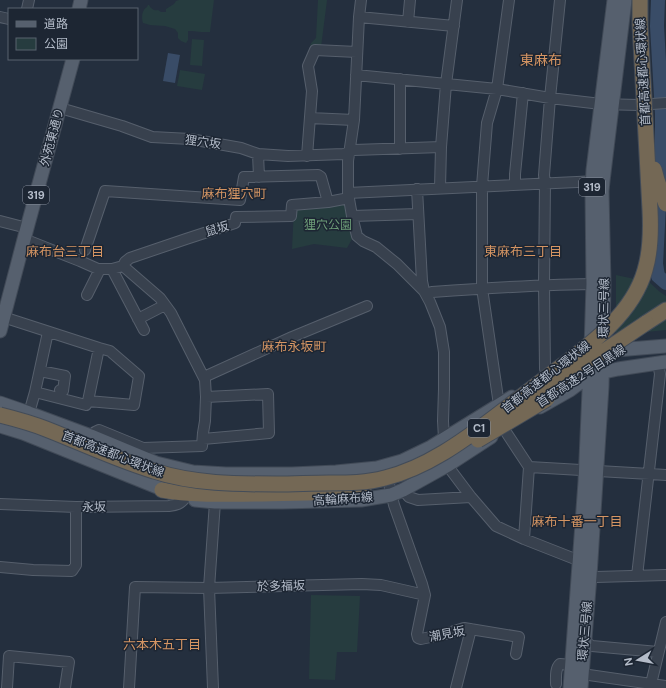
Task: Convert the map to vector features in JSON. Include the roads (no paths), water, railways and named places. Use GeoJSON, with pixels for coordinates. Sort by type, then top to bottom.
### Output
{"type":"FeatureCollection","features":[{"type":"Feature","properties":{"kind":"highway","name":"首都高速都心環状線"},"geometry":{"type":"LineString","coordinates":[[120,463],[170,479],[240,491],[348,487],[375,485],[394,480],[414,473],[451,453],[572,363],[610,331],[623,316],[643,284],[650,265],[654,230],[643,44],[640,24],[640,0]]}},
{"type":"Feature","properties":{"kind":"highway","name":"首都高速都心環状線"},"geometry":{"type":"LineString","coordinates":[[14,418],[44,428],[121,460],[154,471],[188,480],[239,484],[374,481],[389,471],[421,464],[440,454],[472,433],[570,360],[609,327],[634,294],[642,278],[650,246],[651,230],[643,44],[648,0]]}},
{"type":"Feature","properties":{"kind":"highway"},"geometry":{"type":"LineString","coordinates":[[643,44],[653,143],[660,178],[666,197]]}},
{"type":"Feature","properties":{"kind":"highway"},"geometry":{"type":"LineString","coordinates":[[643,44],[650,143],[657,180],[666,204]]}},
{"type":"Feature","properties":{"kind":"highway","name":"首都高速2号目黒線"},"geometry":{"type":"LineString","coordinates":[[389,471],[408,472],[436,459],[477,436],[666,310]]}},
{"type":"Feature","properties":{"kind":"highway","name":"首都高速2号目黒線"},"geometry":{"type":"LineString","coordinates":[[432,464],[451,455],[550,397],[666,322]]}},
{"type":"Feature","properties":{"kind":"highway"},"geometry":{"type":"LineString","coordinates":[[162,490],[201,495],[240,491]]}},
{"type":"Feature","properties":{"kind":"main road","name":"環状三号線"},"geometry":{"type":"LineString","coordinates":[[581,688],[577,669],[580,561],[591,471],[596,374],[602,191],[598,181],[613,49],[614,0]]}},
{"type":"Feature","properties":{"kind":"main road","name":"環状三号線"},"geometry":{"type":"LineString","coordinates":[[613,49],[625,0]]}},
{"type":"Feature","properties":{"kind":"main road","name":"外苑東通り"},"geometry":{"type":"LineString","coordinates":[[0,331],[65,60]]}},
{"type":"Feature","properties":{"kind":"main road","name":"外苑東通り"},"geometry":{"type":"LineString","coordinates":[[0,297],[23,231],[73,60]]}},
{"type":"Feature","properties":{"kind":"main road","name":"高輪麻布線"},"geometry":{"type":"LineString","coordinates":[[0,426],[14,418],[90,436],[156,463],[193,472],[226,474],[292,474],[377,468],[389,471],[402,460],[431,447],[498,405],[550,376],[569,363],[584,356],[597,352],[666,346]]}},
{"type":"Feature","properties":{"kind":"main road","name":"高輪麻布線"},"geometry":{"type":"LineString","coordinates":[[0,403],[14,418],[82,457],[185,498],[215,502],[360,500],[397,493],[448,465],[504,429],[596,374],[618,369],[662,363]]}},
{"type":"Feature","properties":{"kind":"main road","name":"環状三号線"},"geometry":{"type":"LineString","coordinates":[[570,688],[577,669],[584,641],[590,576],[591,471],[589,406],[596,374]]}},
{"type":"Feature","properties":{"kind":"main road"},"geometry":{"type":"LineString","coordinates":[[570,390],[585,399],[589,406]]}},
{"type":"Feature","properties":{"kind":"street"},"geometry":{"type":"LineString","coordinates":[[361,0],[354,120],[347,174],[352,216],[357,236],[363,241],[382,251],[425,293],[440,327],[444,352],[443,421],[448,465],[471,497],[496,526],[524,539],[580,561],[590,576],[666,575]]}},
{"type":"Feature","properties":{"kind":"street"},"geometry":{"type":"LineString","coordinates":[[408,22],[410,0]]}},
{"type":"Feature","properties":{"kind":"street"},"geometry":{"type":"LineString","coordinates":[[440,188],[441,147],[446,84],[457,0]]}},
{"type":"Feature","properties":{"kind":"street"},"geometry":{"type":"LineString","coordinates":[[498,405],[482,288],[482,186],[487,123],[497,89],[510,0]]}},
{"type":"Feature","properties":{"kind":"street"},"geometry":{"type":"LineString","coordinates":[[550,376],[545,369],[544,175],[560,0]]}},
{"type":"Feature","properties":{"kind":"street"},"geometry":{"type":"LineString","coordinates":[[359,17],[454,26]]}},
{"type":"Feature","properties":{"kind":"street"},"geometry":{"type":"LineString","coordinates":[[308,156],[312,91],[308,66],[315,50],[357,52]]}},
{"type":"Feature","properties":{"kind":"street"},"geometry":{"type":"LineString","coordinates":[[356,75],[497,89],[550,98],[607,104],[666,104]]}},
{"type":"Feature","properties":{"kind":"street"},"geometry":{"type":"LineString","coordinates":[[400,80],[400,149]]}},
{"type":"Feature","properties":{"kind":"street"},"geometry":{"type":"LineString","coordinates":[[515,185],[523,93]]}},
{"type":"Feature","properties":{"kind":"street","name":"狸穴坂"},"geometry":{"type":"LineString","coordinates":[[60,108],[122,126],[152,137],[190,139],[241,148],[258,154],[308,156],[339,154],[354,150],[441,147]]}},
{"type":"Feature","properties":{"kind":"street"},"geometry":{"type":"LineString","coordinates":[[310,118],[354,120]]}},
{"type":"Feature","properties":{"kind":"street"},"geometry":{"type":"LineString","coordinates":[[258,154],[259,177]]}},
{"type":"Feature","properties":{"kind":"street"},"geometry":{"type":"LineString","coordinates":[[86,250],[105,191],[240,200],[244,177],[318,175],[321,176],[328,202],[349,196],[417,189],[598,181]]}},
{"type":"Feature","properties":{"kind":"street"},"geometry":{"type":"LineString","coordinates":[[417,189],[422,281],[425,293]]}},
{"type":"Feature","properties":{"kind":"street"},"geometry":{"type":"LineString","coordinates":[[233,200],[236,220]]}},
{"type":"Feature","properties":{"kind":"street","name":"鼠坂"},"geometry":{"type":"LineString","coordinates":[[124,266],[125,262],[130,258],[236,220],[291,216],[292,205],[328,202]]}},
{"type":"Feature","properties":{"kind":"street"},"geometry":{"type":"LineString","coordinates":[[352,216],[418,214]]}},
{"type":"Feature","properties":{"kind":"street"},"geometry":{"type":"LineString","coordinates":[[0,221],[100,269],[112,269],[124,266],[160,298],[171,313],[204,377],[206,397],[202,446],[143,448],[99,430],[90,436],[82,457]]}},
{"type":"Feature","properties":{"kind":"street"},"geometry":{"type":"LineString","coordinates":[[87,296],[100,269]]}},
{"type":"Feature","properties":{"kind":"street"},"geometry":{"type":"LineString","coordinates":[[112,269],[144,330]]}},
{"type":"Feature","properties":{"kind":"street"},"geometry":{"type":"LineString","coordinates":[[425,293],[482,288],[598,284]]}},
{"type":"Feature","properties":{"kind":"street"},"geometry":{"type":"LineString","coordinates":[[138,319],[165,305]]}},
{"type":"Feature","properties":{"kind":"street"},"geometry":{"type":"LineString","coordinates":[[204,377],[292,337],[367,306]]}},
{"type":"Feature","properties":{"kind":"street"},"geometry":{"type":"LineString","coordinates":[[3,317],[110,351],[139,376],[134,405],[88,401]]}},
{"type":"Feature","properties":{"kind":"street"},"geometry":{"type":"LineString","coordinates":[[14,418],[35,392],[48,332]]}},
{"type":"Feature","properties":{"kind":"street"},"geometry":{"type":"LineString","coordinates":[[35,392],[86,405],[99,348]]}},
{"type":"Feature","properties":{"kind":"street"},"geometry":{"type":"LineString","coordinates":[[637,576],[662,363]]}},
{"type":"Feature","properties":{"kind":"street"},"geometry":{"type":"LineString","coordinates":[[40,371],[65,376],[63,391],[60,390]]}},
{"type":"Feature","properties":{"kind":"street"},"geometry":{"type":"LineString","coordinates":[[202,439],[269,434],[268,394],[206,397]]}},
{"type":"Feature","properties":{"kind":"street"},"geometry":{"type":"LineString","coordinates":[[504,429],[529,467],[524,539]]}},
{"type":"Feature","properties":{"kind":"street"},"geometry":{"type":"LineString","coordinates":[[529,467],[666,476]]}},
{"type":"Feature","properties":{"kind":"street"},"geometry":{"type":"LineString","coordinates":[[389,471],[397,493],[394,505],[425,595]]}},
{"type":"Feature","properties":{"kind":"street"},"geometry":{"type":"LineString","coordinates":[[397,493],[418,500],[471,497]]}},
{"type":"Feature","properties":{"kind":"street","name":"永坂"},"geometry":{"type":"LineString","coordinates":[[0,504],[76,508],[169,506],[177,505],[185,498]]}},
{"type":"Feature","properties":{"kind":"street"},"geometry":{"type":"LineString","coordinates":[[213,688],[210,588],[215,502]]}},
{"type":"Feature","properties":{"kind":"street"},"geometry":{"type":"LineString","coordinates":[[0,567],[34,570],[72,570],[76,565],[76,508]]}},
{"type":"Feature","properties":{"kind":"street","name":"於多福坂"},"geometry":{"type":"LineString","coordinates":[[129,688],[135,587],[210,588],[362,584],[381,585],[425,595]]}},
{"type":"Feature","properties":{"kind":"street","name":"潮見坂"},"geometry":{"type":"LineString","coordinates":[[425,595],[417,634],[418,638],[421,639],[446,634],[464,628],[471,629]]}},
{"type":"Feature","properties":{"kind":"street"},"geometry":{"type":"LineString","coordinates":[[650,686],[666,622]]}},
{"type":"Feature","properties":{"kind":"street"},"geometry":{"type":"LineString","coordinates":[[456,688],[471,629],[518,637],[516,654]]}},
{"type":"Feature","properties":{"kind":"street"},"geometry":{"type":"LineString","coordinates":[[584,641],[592,646],[658,652]]}},
{"type":"Feature","properties":{"kind":"street"},"geometry":{"type":"LineString","coordinates":[[7,688],[9,656],[69,662],[64,688]]}},
{"type":"Feature","properties":{"kind":"street"},"geometry":{"type":"LineString","coordinates":[[553,683],[558,665],[560,664],[650,686],[666,686]]}},
{"type":"Feature","properties":{"kind":"water"},"geometry":{"type":"Polygon","coordinates":[[[168,53],[180,55],[175,83],[163,81],[168,53]]]}},
{"type":"Feature","properties":{"kind":"waterway"},"geometry":{"type":"LineString","coordinates":[[658,0],[657,26],[662,114],[662,148],[656,264],[658,276],[666,283]]}},
{"type":"Feature","properties":{"kind":"district","name":"東麻布"},"geometry":{"type":"Point","coordinates":[541,60]}},
{"type":"Feature","properties":{"kind":"district","name":"麻布狸穴町"},"geometry":{"type":"Point","coordinates":[234,193]}},
{"type":"Feature","properties":{"kind":"district","name":"麻布台三丁目"},"geometry":{"type":"Point","coordinates":[65,251]}},
{"type":"Feature","properties":{"kind":"district","name":"東麻布三丁目"},"geometry":{"type":"Point","coordinates":[523,251]}},
{"type":"Feature","properties":{"kind":"district","name":"麻布永坂町"},"geometry":{"type":"Point","coordinates":[294,346]}},
{"type":"Feature","properties":{"kind":"district","name":"麻布十番一丁目"},"geometry":{"type":"Point","coordinates":[577,521]}},
{"type":"Feature","properties":{"kind":"district","name":"六本木五丁目"},"geometry":{"type":"Point","coordinates":[162,644]}},
{"type":"Feature","properties":{"kind":"park label","name":"狸穴公園"},"geometry":{"type":"Point","coordinates":[328,225]}}]}
